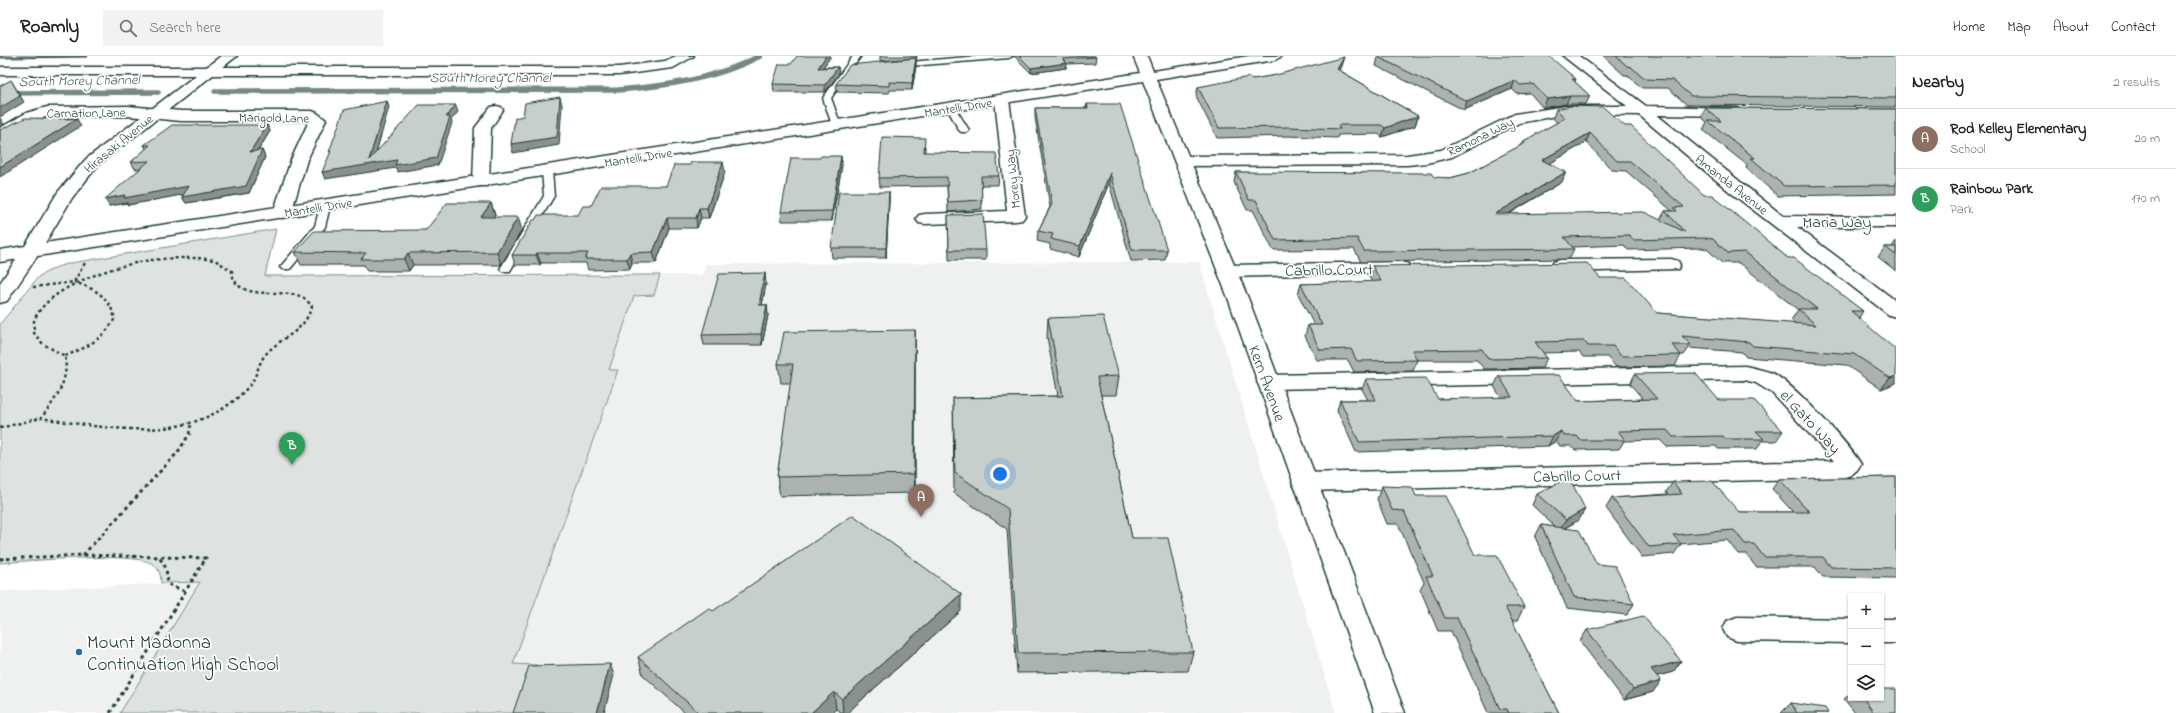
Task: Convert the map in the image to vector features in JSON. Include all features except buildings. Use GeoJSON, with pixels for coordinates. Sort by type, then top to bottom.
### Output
{"type":"FeatureCollection","features":[{"type":"Feature","properties":{"kind":"street"},"geometry":{"type":"LineString","coordinates":[[120,71],[142,56]]}},
{"type":"Feature","properties":{"kind":"street","name":"Hirasaki Avenue"},"geometry":{"type":"LineString","coordinates":[[0,297],[31,252],[77,177],[92,162],[230,56]]}},
{"type":"Feature","properties":{"kind":"street"},"geometry":{"type":"LineString","coordinates":[[361,70],[377,56]]}},
{"type":"Feature","properties":{"kind":"street"},"geometry":{"type":"LineString","coordinates":[[0,71],[619,71],[668,65],[687,56]]}},
{"type":"Feature","properties":{"kind":"street","name":"Kern Avenue"},"geometry":{"type":"LineString","coordinates":[[1140,56],[1184,161],[1227,270],[1390,713]]}},
{"type":"Feature","properties":{"kind":"street","name":"Mantelli Drive"},"geometry":{"type":"LineString","coordinates":[[0,256],[481,182],[1275,56]]}},
{"type":"Feature","properties":{"kind":"street","name":"Amanda Avenue"},"geometry":{"type":"LineString","coordinates":[[1570,56],[1642,110],[1705,164],[1896,311]]}},
{"type":"Feature","properties":{"kind":"street","name":"Morey Way"},"geometry":{"type":"LineString","coordinates":[[925,220],[1016,216],[1002,100]]}},
{"type":"Feature","properties":{"kind":"street"},"geometry":{"type":"LineString","coordinates":[[481,182],[483,128],[496,110]]}},
{"type":"Feature","properties":{"kind":"street","name":"Ramona Way"},"geometry":{"type":"LineString","coordinates":[[1184,161],[1407,160],[1428,158],[1446,154],[1515,119],[1566,110],[1746,111]]}},
{"type":"Feature","properties":{"kind":"street","name":"Carnation Lane"},"geometry":{"type":"LineString","coordinates":[[0,134],[31,116],[47,112],[128,111],[154,114]]}},
{"type":"Feature","properties":{"kind":"street","name":"Marigold Lane"},"geometry":{"type":"LineString","coordinates":[[154,114],[312,116],[318,120],[299,160],[282,213]]}},
{"type":"Feature","properties":{"kind":"street","name":"Maria Way"},"geometry":{"type":"LineString","coordinates":[[1779,221],[1896,222]]}},
{"type":"Feature","properties":{"kind":"street"},"geometry":{"type":"LineString","coordinates":[[1544,267],[1671,265]]}},
{"type":"Feature","properties":{"kind":"street","name":"Cabrillo Court"},"geometry":{"type":"LineString","coordinates":[[1227,270],[1418,268]]}},
{"type":"Feature","properties":{"kind":"street","name":"el Gato Way"},"geometry":{"type":"LineString","coordinates":[[1268,382],[1745,373],[1764,378],[1780,388],[1842,453],[1848,464]]}},
{"type":"Feature","properties":{"kind":"street","name":"Cabrillo Court"},"geometry":{"type":"LineString","coordinates":[[1304,482],[1814,470],[1842,469],[1848,464]]}},
{"type":"Feature","properties":{"kind":"street"},"geometry":{"type":"LineString","coordinates":[[1737,629],[1848,631]]}},
{"type":"Feature","properties":{"kind":"street"},"geometry":{"type":"LineString","coordinates":[[1884,631],[1896,631]]}},
{"type":"Feature","properties":{"kind":"lane"},"geometry":{"type":"LineString","coordinates":[[836,126],[826,98],[857,56]]}},
{"type":"Feature","properties":{"kind":"lane"},"geometry":{"type":"LineString","coordinates":[[893,65],[1009,56]]}},
{"type":"Feature","properties":{"kind":"lane"},"geometry":{"type":"LineString","coordinates":[[848,67],[862,68]]}},
{"type":"Feature","properties":{"kind":"lane"},"geometry":{"type":"LineString","coordinates":[[951,108],[964,130]]}},
{"type":"Feature","properties":{"kind":"lane"},"geometry":{"type":"LineString","coordinates":[[506,270],[549,196],[550,190],[547,171]]}},
{"type":"Feature","properties":{"kind":"lane"},"geometry":{"type":"LineString","coordinates":[[286,267],[320,227],[325,206]]}},
{"type":"Feature","properties":{"kind":"path"},"geometry":{"type":"LineString","coordinates":[[0,428],[41,418],[132,431],[166,430],[191,423],[221,409],[250,384],[260,363],[267,354],[279,344],[298,333],[310,319],[312,306],[301,296],[242,290],[233,281],[232,271],[216,260],[198,258],[140,262],[100,274],[78,283],[47,303],[37,315],[34,326],[35,334],[38,340],[59,351],[65,356],[68,366],[64,382],[55,400],[41,418]]}},
{"type":"Feature","properties":{"kind":"path"},"geometry":{"type":"LineString","coordinates":[[74,282],[86,261]]}},
{"type":"Feature","properties":{"kind":"path"},"geometry":{"type":"LineString","coordinates":[[33,287],[74,282],[78,283],[103,293],[114,310],[115,318],[107,333],[96,342],[65,356]]}},
{"type":"Feature","properties":{"kind":"path"},"geometry":{"type":"LineString","coordinates":[[83,555],[178,452],[191,431],[191,423]]}},
{"type":"Feature","properties":{"kind":"path"},"geometry":{"type":"LineString","coordinates":[[0,559],[83,555],[206,558],[184,591],[110,713]]}},
{"type":"Feature","properties":{"kind":"path"},"geometry":{"type":"LineString","coordinates":[[159,557],[160,561],[166,568],[168,584],[184,591]]}},
{"type":"Feature","properties":{"kind":"shaded area"},"geometry":{"type":"Polygon","coordinates":[[[276,229],[265,276],[660,275],[654,295],[634,296],[609,370],[618,370],[513,664],[537,665],[521,713],[120,713],[200,582],[161,583],[159,572],[151,563],[123,558],[78,558],[0,563],[0,324],[39,276],[57,267],[71,263],[276,229]]]}},
{"type":"Feature","properties":{"kind":"shaded area"},"geometry":{"type":"Polygon","coordinates":[[[1199,262],[1336,713],[521,713],[537,665],[513,664],[618,371],[609,370],[634,296],[654,295],[660,275],[702,275],[706,264],[1199,262]]]}},
{"type":"Feature","properties":{"kind":"shaded area","name":"Mount Madonna Continuation High School"},"geometry":{"type":"Polygon","coordinates":[[[201,582],[120,713],[0,713],[0,591],[201,582]]]}},
{"type":"Feature","properties":{"kind":"waterway","name":"South Morey Channel"},"geometry":{"type":"LineString","coordinates":[[215,91],[618,90],[673,84],[708,76],[743,64],[760,56]]}},
{"type":"Feature","properties":{"kind":"waterway","name":"South Morey Channel"},"geometry":{"type":"LineString","coordinates":[[0,93],[158,92]]}},
{"type":"Feature","properties":{"kind":"place","name":"Rainbow Park"},"geometry":{"type":"Point","coordinates":[292,465]}},
{"type":"Feature","properties":{"kind":"place","name":"Rod Kelley Elementary"},"geometry":{"type":"Point","coordinates":[921,517]}},
{"type":"Feature","properties":{"kind":"place","name":"Mount Madonna Continuation High School"},"geometry":{"type":"Point","coordinates":[79,652]}}]}
